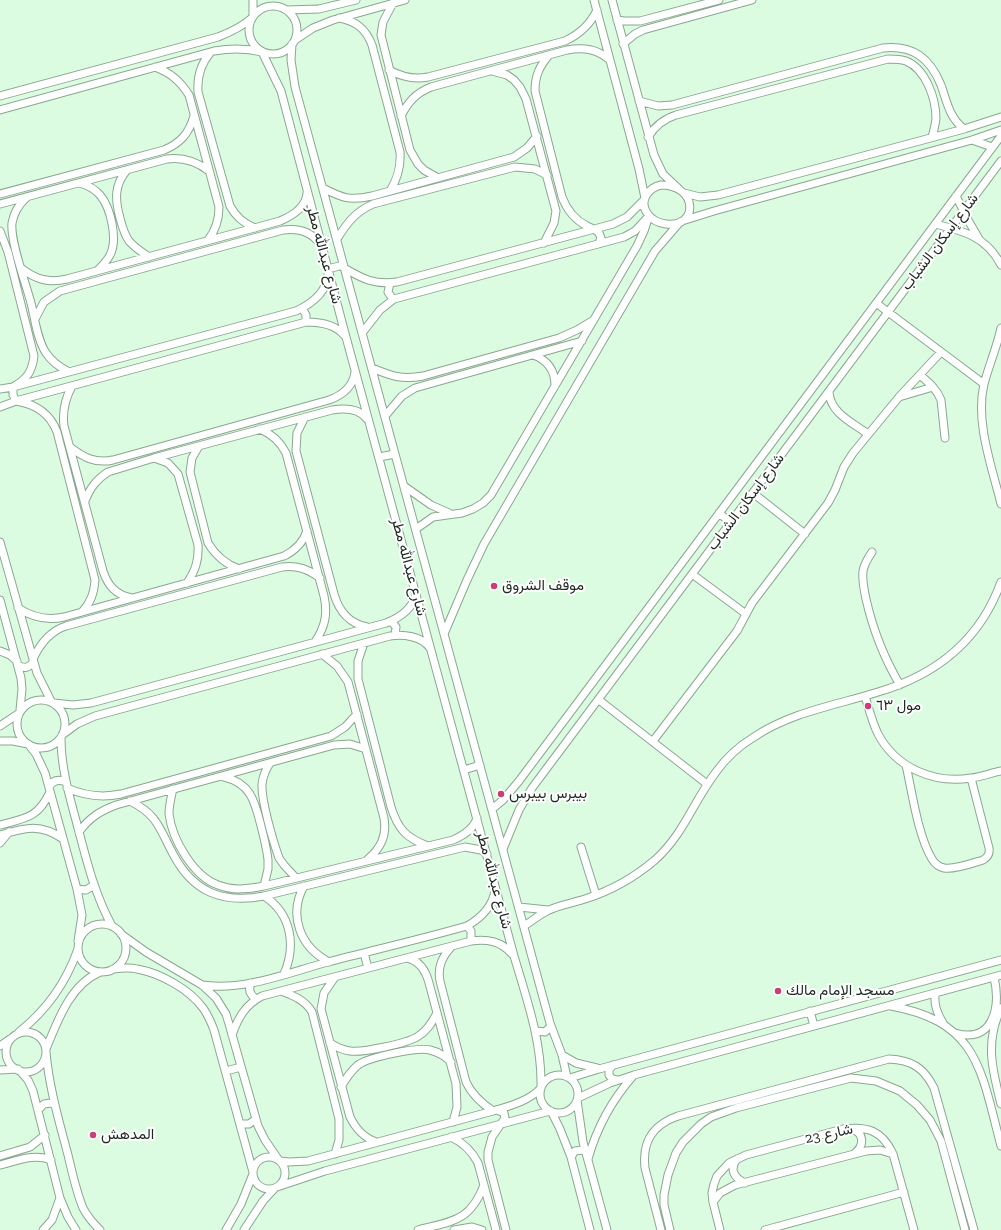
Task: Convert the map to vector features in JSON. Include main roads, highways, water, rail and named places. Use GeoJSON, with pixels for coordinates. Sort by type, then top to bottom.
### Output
{"type":"FeatureCollection","features":[{"type":"Feature","properties":{"kind":"place","name":"موقف الشروق"},"geometry":{"type":"Point","coordinates":[494,586]}},
{"type":"Feature","properties":{"kind":"place","name":"مول ٦٣"},"geometry":{"type":"Point","coordinates":[868,706]}},
{"type":"Feature","properties":{"kind":"place","name":"بيبرس بيبرس"},"geometry":{"type":"Point","coordinates":[501,794]}},
{"type":"Feature","properties":{"kind":"place","name":"مسجد الإمام مالك"},"geometry":{"type":"Point","coordinates":[778,991]}},
{"type":"Feature","properties":{"kind":"place","name":"المدهش"},"geometry":{"type":"Point","coordinates":[93,1135]}}]}
